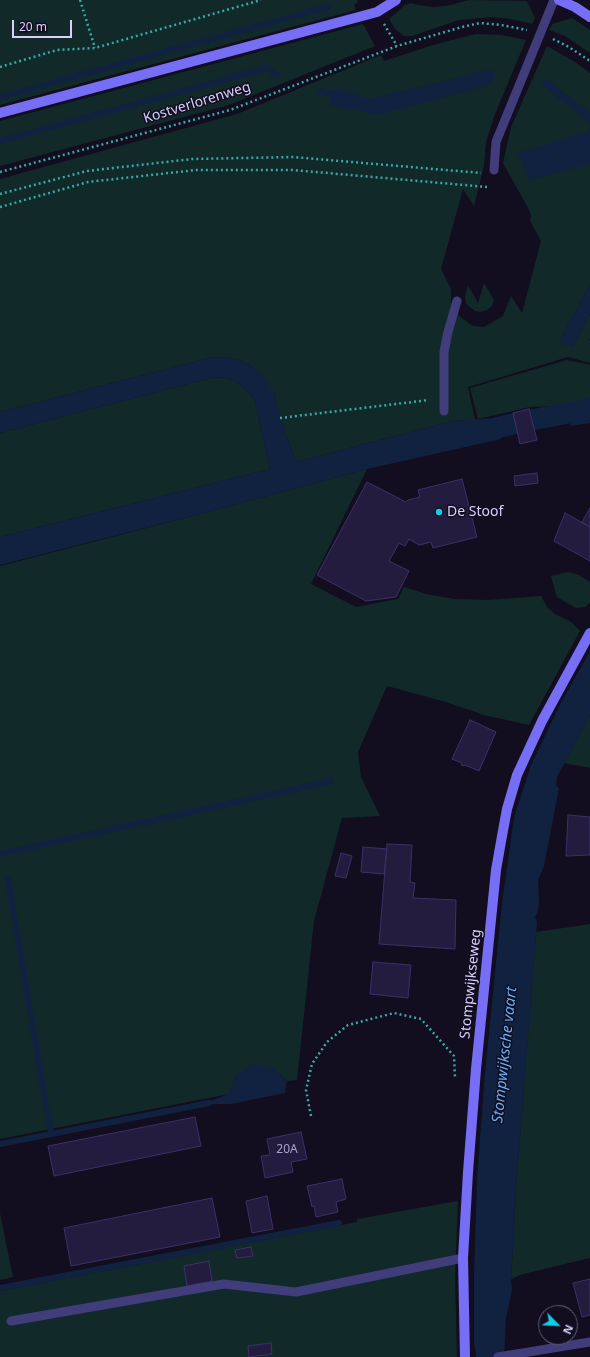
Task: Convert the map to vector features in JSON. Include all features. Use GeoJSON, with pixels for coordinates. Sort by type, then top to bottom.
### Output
{"type":"FeatureCollection","features":[{"type":"Feature","properties":{"kind":"street"},"geometry":{"type":"LineString","coordinates":[[0,113],[377,12],[396,0]]}},
{"type":"Feature","properties":{"kind":"street"},"geometry":{"type":"LineString","coordinates":[[559,0],[575,7],[590,17]]}},
{"type":"Feature","properties":{"kind":"street","name":"Stompwijkseweg"},"geometry":{"type":"LineString","coordinates":[[465,1357],[463,1258],[468,1172],[477,1061],[496,870],[507,809],[517,775],[542,721],[590,633]]}},
{"type":"Feature","properties":{"kind":"lane"},"geometry":{"type":"LineString","coordinates":[[494,170],[496,142],[554,0]]}},
{"type":"Feature","properties":{"kind":"lane"},"geometry":{"type":"LineString","coordinates":[[444,411],[444,352],[457,301]]}},
{"type":"Feature","properties":{"kind":"lane"},"geometry":{"type":"LineString","coordinates":[[11,1322],[224,1284],[296,1292],[463,1258]]}},
{"type":"Feature","properties":{"kind":"lane"},"geometry":{"type":"LineString","coordinates":[[501,1357],[590,1342]]}},
{"type":"Feature","properties":{"kind":"path"},"geometry":{"type":"LineString","coordinates":[[80,0],[94,48]]}},
{"type":"Feature","properties":{"kind":"path"},"geometry":{"type":"LineString","coordinates":[[0,67],[57,50],[94,48],[261,0]]}},
{"type":"Feature","properties":{"kind":"path"},"geometry":{"type":"LineString","coordinates":[[377,12],[398,46]]}},
{"type":"Feature","properties":{"kind":"path","name":"Kostverlorenweg"},"geometry":{"type":"LineString","coordinates":[[0,172],[230,110],[398,46],[462,26],[480,23],[501,24],[540,34],[569,46],[590,61]]}},
{"type":"Feature","properties":{"kind":"path"},"geometry":{"type":"LineString","coordinates":[[0,194],[87,171],[192,159],[293,157],[482,174]]}},
{"type":"Feature","properties":{"kind":"path"},"geometry":{"type":"LineString","coordinates":[[0,207],[88,182],[196,170],[293,170],[486,187]]}},
{"type":"Feature","properties":{"kind":"path"},"geometry":{"type":"LineString","coordinates":[[280,418],[444,398]]}},
{"type":"Feature","properties":{"kind":"path"},"geometry":{"type":"LineString","coordinates":[[311,1116],[306,1090],[312,1064],[327,1042],[348,1025],[394,1014],[421,1019],[454,1056],[455,1078]]}},
{"type":"Feature","properties":{"kind":"green space"},"geometry":{"type":"Polygon","coordinates":[[[0,0],[357,0],[358,2],[354,5],[356,10],[0,105],[0,0]]]}},
{"type":"Feature","properties":{"kind":"green space"},"geometry":{"type":"Polygon","coordinates":[[[469,0],[527,1],[535,18],[532,24],[511,19],[492,17],[459,20],[412,36],[404,36],[395,29],[389,19],[405,5],[411,3],[433,7],[446,6],[469,0]]]}},
{"type":"Feature","properties":{"kind":"green space"},"geometry":{"type":"Polygon","coordinates":[[[572,18],[590,30],[590,53],[565,36],[549,30],[552,24],[572,18]]]}},
{"type":"Feature","properties":{"kind":"green space"},"geometry":{"type":"Polygon","coordinates":[[[363,24],[375,46],[229,105],[0,166],[0,121],[363,24]]]}},
{"type":"Feature","properties":{"kind":"green space"},"geometry":{"type":"Polygon","coordinates":[[[476,34],[502,35],[526,40],[495,114],[486,142],[484,166],[474,206],[463,189],[441,269],[451,289],[451,302],[459,316],[473,326],[484,327],[503,316],[511,296],[522,313],[541,241],[530,221],[531,215],[528,208],[503,163],[511,127],[547,46],[575,62],[590,73],[590,285],[560,340],[573,347],[590,314],[590,363],[568,357],[468,387],[475,420],[452,421],[296,462],[280,418],[274,393],[253,367],[239,360],[224,357],[209,358],[0,412],[0,179],[237,114],[381,55],[384,61],[433,45],[476,34]]]}},
{"type":"Feature","properties":{"kind":"green space"},"geometry":{"type":"Polygon","coordinates":[[[484,283],[494,300],[492,306],[487,310],[481,312],[475,311],[466,304],[465,297],[468,285],[478,303],[484,283]]]}},
{"type":"Feature","properties":{"kind":"green space"},"geometry":{"type":"Polygon","coordinates":[[[567,360],[590,365],[590,398],[568,406],[530,407],[478,419],[470,388],[567,360]]]}},
{"type":"Feature","properties":{"kind":"green space"},"geometry":{"type":"Polygon","coordinates":[[[215,377],[235,381],[250,394],[255,402],[270,469],[0,537],[0,433],[215,377]]]}},
{"type":"Feature","properties":{"kind":"green space"},"geometry":{"type":"Polygon","coordinates":[[[367,469],[311,584],[356,607],[398,599],[404,587],[426,594],[454,599],[489,600],[541,596],[547,607],[555,614],[571,622],[580,631],[529,725],[484,715],[446,702],[387,686],[358,752],[361,777],[380,816],[342,818],[314,921],[297,1080],[287,1081],[273,1068],[236,1076],[229,1094],[0,1139],[0,566],[367,469]]]}},
{"type":"Feature","properties":{"kind":"green space"},"geometry":{"type":"Polygon","coordinates":[[[568,572],[579,575],[590,582],[590,603],[585,607],[576,608],[557,597],[551,576],[568,572]]]}},
{"type":"Feature","properties":{"kind":"green space"},"geometry":{"type":"Polygon","coordinates":[[[590,716],[590,768],[564,763],[590,716]]]}},
{"type":"Feature","properties":{"kind":"green space"},"geometry":{"type":"Polygon","coordinates":[[[590,924],[590,1258],[523,1274],[511,1279],[516,1189],[536,932],[590,924]]]}},
{"type":"Feature","properties":{"kind":"green space"},"geometry":{"type":"Polygon","coordinates":[[[458,1201],[455,1277],[457,1357],[0,1357],[0,1291],[357,1222],[357,1219],[458,1201]]]}},
{"type":"Feature","properties":{"kind":"green space"},"geometry":{"type":"Polygon","coordinates":[[[0,1213],[13,1277],[0,1280],[0,1213]]]}},
{"type":"Feature","properties":{"kind":"water"},"geometry":{"type":"Polygon","coordinates":[[[493,69],[495,78],[487,86],[378,115],[331,105],[329,97],[331,91],[336,88],[368,99],[493,69]]]}},
{"type":"Feature","properties":{"kind":"water"},"geometry":{"type":"Polygon","coordinates":[[[547,79],[590,112],[590,123],[542,85],[547,79]]]}},
{"type":"Feature","properties":{"kind":"water"},"geometry":{"type":"Polygon","coordinates":[[[590,128],[590,164],[529,180],[518,153],[587,132],[590,128]]]}},
{"type":"Feature","properties":{"kind":"water"},"geometry":{"type":"Polygon","coordinates":[[[590,285],[590,314],[573,347],[562,344],[560,340],[590,285]]]}},
{"type":"Feature","properties":{"kind":"water"},"geometry":{"type":"Polygon","coordinates":[[[224,357],[239,360],[253,367],[264,376],[274,393],[280,418],[296,462],[452,421],[496,418],[501,439],[367,469],[208,512],[0,565],[0,537],[270,469],[255,402],[243,387],[235,381],[225,378],[215,377],[0,433],[0,412],[209,358],[224,357]]]}},
{"type":"Feature","properties":{"kind":"water"},"geometry":{"type":"Polygon","coordinates":[[[590,398],[590,423],[571,426],[568,406],[590,398]]]}},
{"type":"Feature","properties":{"kind":"water","name":"Stompwijksche vaart"},"geometry":{"type":"Polygon","coordinates":[[[590,651],[590,716],[557,777],[556,786],[559,788],[544,866],[538,880],[539,900],[538,911],[535,917],[537,922],[516,1189],[511,1279],[512,1290],[506,1318],[504,1357],[476,1357],[474,1342],[474,1277],[477,1180],[485,1073],[502,903],[514,818],[531,765],[561,703],[590,651]]]}},
{"type":"Feature","properties":{"kind":"water"},"geometry":{"type":"Polygon","coordinates":[[[253,1064],[273,1068],[287,1081],[285,1093],[231,1104],[202,1104],[229,1094],[236,1076],[253,1064]]]}},
{"type":"Feature","properties":{"kind":"building"},"geometry":{"type":"Polygon","coordinates":[[[529,409],[537,440],[520,444],[513,413],[529,409]]]}},
{"type":"Feature","properties":{"kind":"building"},"geometry":{"type":"Polygon","coordinates":[[[537,473],[538,483],[515,486],[514,476],[537,473]]]}},
{"type":"Feature","properties":{"kind":"building"},"geometry":{"type":"Polygon","coordinates":[[[462,479],[477,537],[433,548],[431,542],[419,545],[409,539],[405,546],[399,543],[389,561],[409,571],[396,597],[366,601],[317,575],[367,482],[406,502],[408,500],[420,497],[418,490],[462,479]]]}},
{"type":"Feature","properties":{"kind":"building"},"geometry":{"type":"Polygon","coordinates":[[[590,508],[590,527],[582,522],[590,508]]]}},
{"type":"Feature","properties":{"kind":"building"},"geometry":{"type":"Polygon","coordinates":[[[565,513],[590,527],[590,561],[554,541],[565,513]]]}},
{"type":"Feature","properties":{"kind":"building"},"geometry":{"type":"Polygon","coordinates":[[[470,720],[496,732],[479,771],[465,765],[461,765],[462,763],[452,759],[470,720]]]}},
{"type":"Feature","properties":{"kind":"building"},"geometry":{"type":"Polygon","coordinates":[[[568,815],[590,817],[590,855],[566,856],[568,815]]]}},
{"type":"Feature","properties":{"kind":"building"},"geometry":{"type":"Polygon","coordinates":[[[387,844],[412,845],[410,882],[415,883],[413,898],[456,900],[455,949],[379,944],[387,844]]]}},
{"type":"Feature","properties":{"kind":"building"},"geometry":{"type":"Polygon","coordinates":[[[363,847],[387,849],[384,874],[361,872],[363,847]]]}},
{"type":"Feature","properties":{"kind":"building"},"geometry":{"type":"Polygon","coordinates":[[[341,853],[352,856],[346,878],[335,876],[341,853]]]}},
{"type":"Feature","properties":{"kind":"building"},"geometry":{"type":"Polygon","coordinates":[[[373,962],[411,965],[408,998],[370,994],[373,962]]]}},
{"type":"Feature","properties":{"kind":"building"},"geometry":{"type":"Polygon","coordinates":[[[195,1117],[201,1146],[54,1176],[48,1146],[195,1117]]]}},
{"type":"Feature","properties":{"kind":"building"},"geometry":{"type":"Polygon","coordinates":[[[301,1132],[307,1159],[291,1162],[293,1172],[265,1178],[261,1156],[270,1155],[267,1139],[301,1132]]]}},
{"type":"Feature","properties":{"kind":"building"},"geometry":{"type":"Polygon","coordinates":[[[342,1179],[346,1199],[336,1202],[338,1212],[316,1217],[307,1186],[342,1179]]]}},
{"type":"Feature","properties":{"kind":"building"},"geometry":{"type":"Polygon","coordinates":[[[267,1196],[273,1229],[252,1233],[246,1201],[267,1196]]]}},
{"type":"Feature","properties":{"kind":"building"},"geometry":{"type":"Polygon","coordinates":[[[212,1198],[220,1237],[71,1266],[64,1228],[212,1198]]]}},
{"type":"Feature","properties":{"kind":"building"},"geometry":{"type":"Polygon","coordinates":[[[251,1247],[253,1256],[237,1258],[235,1250],[251,1247]]]}},
{"type":"Feature","properties":{"kind":"building"},"geometry":{"type":"Polygon","coordinates":[[[209,1261],[212,1281],[187,1286],[184,1266],[209,1261]]]}},
{"type":"Feature","properties":{"kind":"building"},"geometry":{"type":"Polygon","coordinates":[[[590,1279],[590,1315],[582,1317],[573,1283],[590,1279]]]}},
{"type":"Feature","properties":{"kind":"building"},"geometry":{"type":"Polygon","coordinates":[[[271,1343],[272,1354],[249,1357],[248,1346],[271,1343]]]}},
{"type":"Feature","properties":{"kind":"waterway"},"geometry":{"type":"LineString","coordinates":[[0,97],[328,7]]}},
{"type":"Feature","properties":{"kind":"waterway"},"geometry":{"type":"LineString","coordinates":[[0,141],[267,68],[278,75]]}},
{"type":"Feature","properties":{"kind":"waterway"},"geometry":{"type":"LineString","coordinates":[[320,91],[338,96]]}},
{"type":"Feature","properties":{"kind":"waterway"},"geometry":{"type":"LineString","coordinates":[[471,434],[521,422],[590,409]]}},
{"type":"Feature","properties":{"kind":"waterway"},"geometry":{"type":"LineString","coordinates":[[0,854],[331,781]]}},
{"type":"Feature","properties":{"kind":"waterway"},"geometry":{"type":"LineString","coordinates":[[8,878],[51,1134]]}},
{"type":"Feature","properties":{"kind":"waterway"},"geometry":{"type":"LineString","coordinates":[[0,1144],[209,1103]]}},
{"type":"Feature","properties":{"kind":"waterway"},"geometry":{"type":"LineString","coordinates":[[0,1288],[339,1223]]}},
{"type":"Feature","properties":{"kind":"place","name":"De Stoof"},"geometry":{"type":"Point","coordinates":[439,512]}}]}
